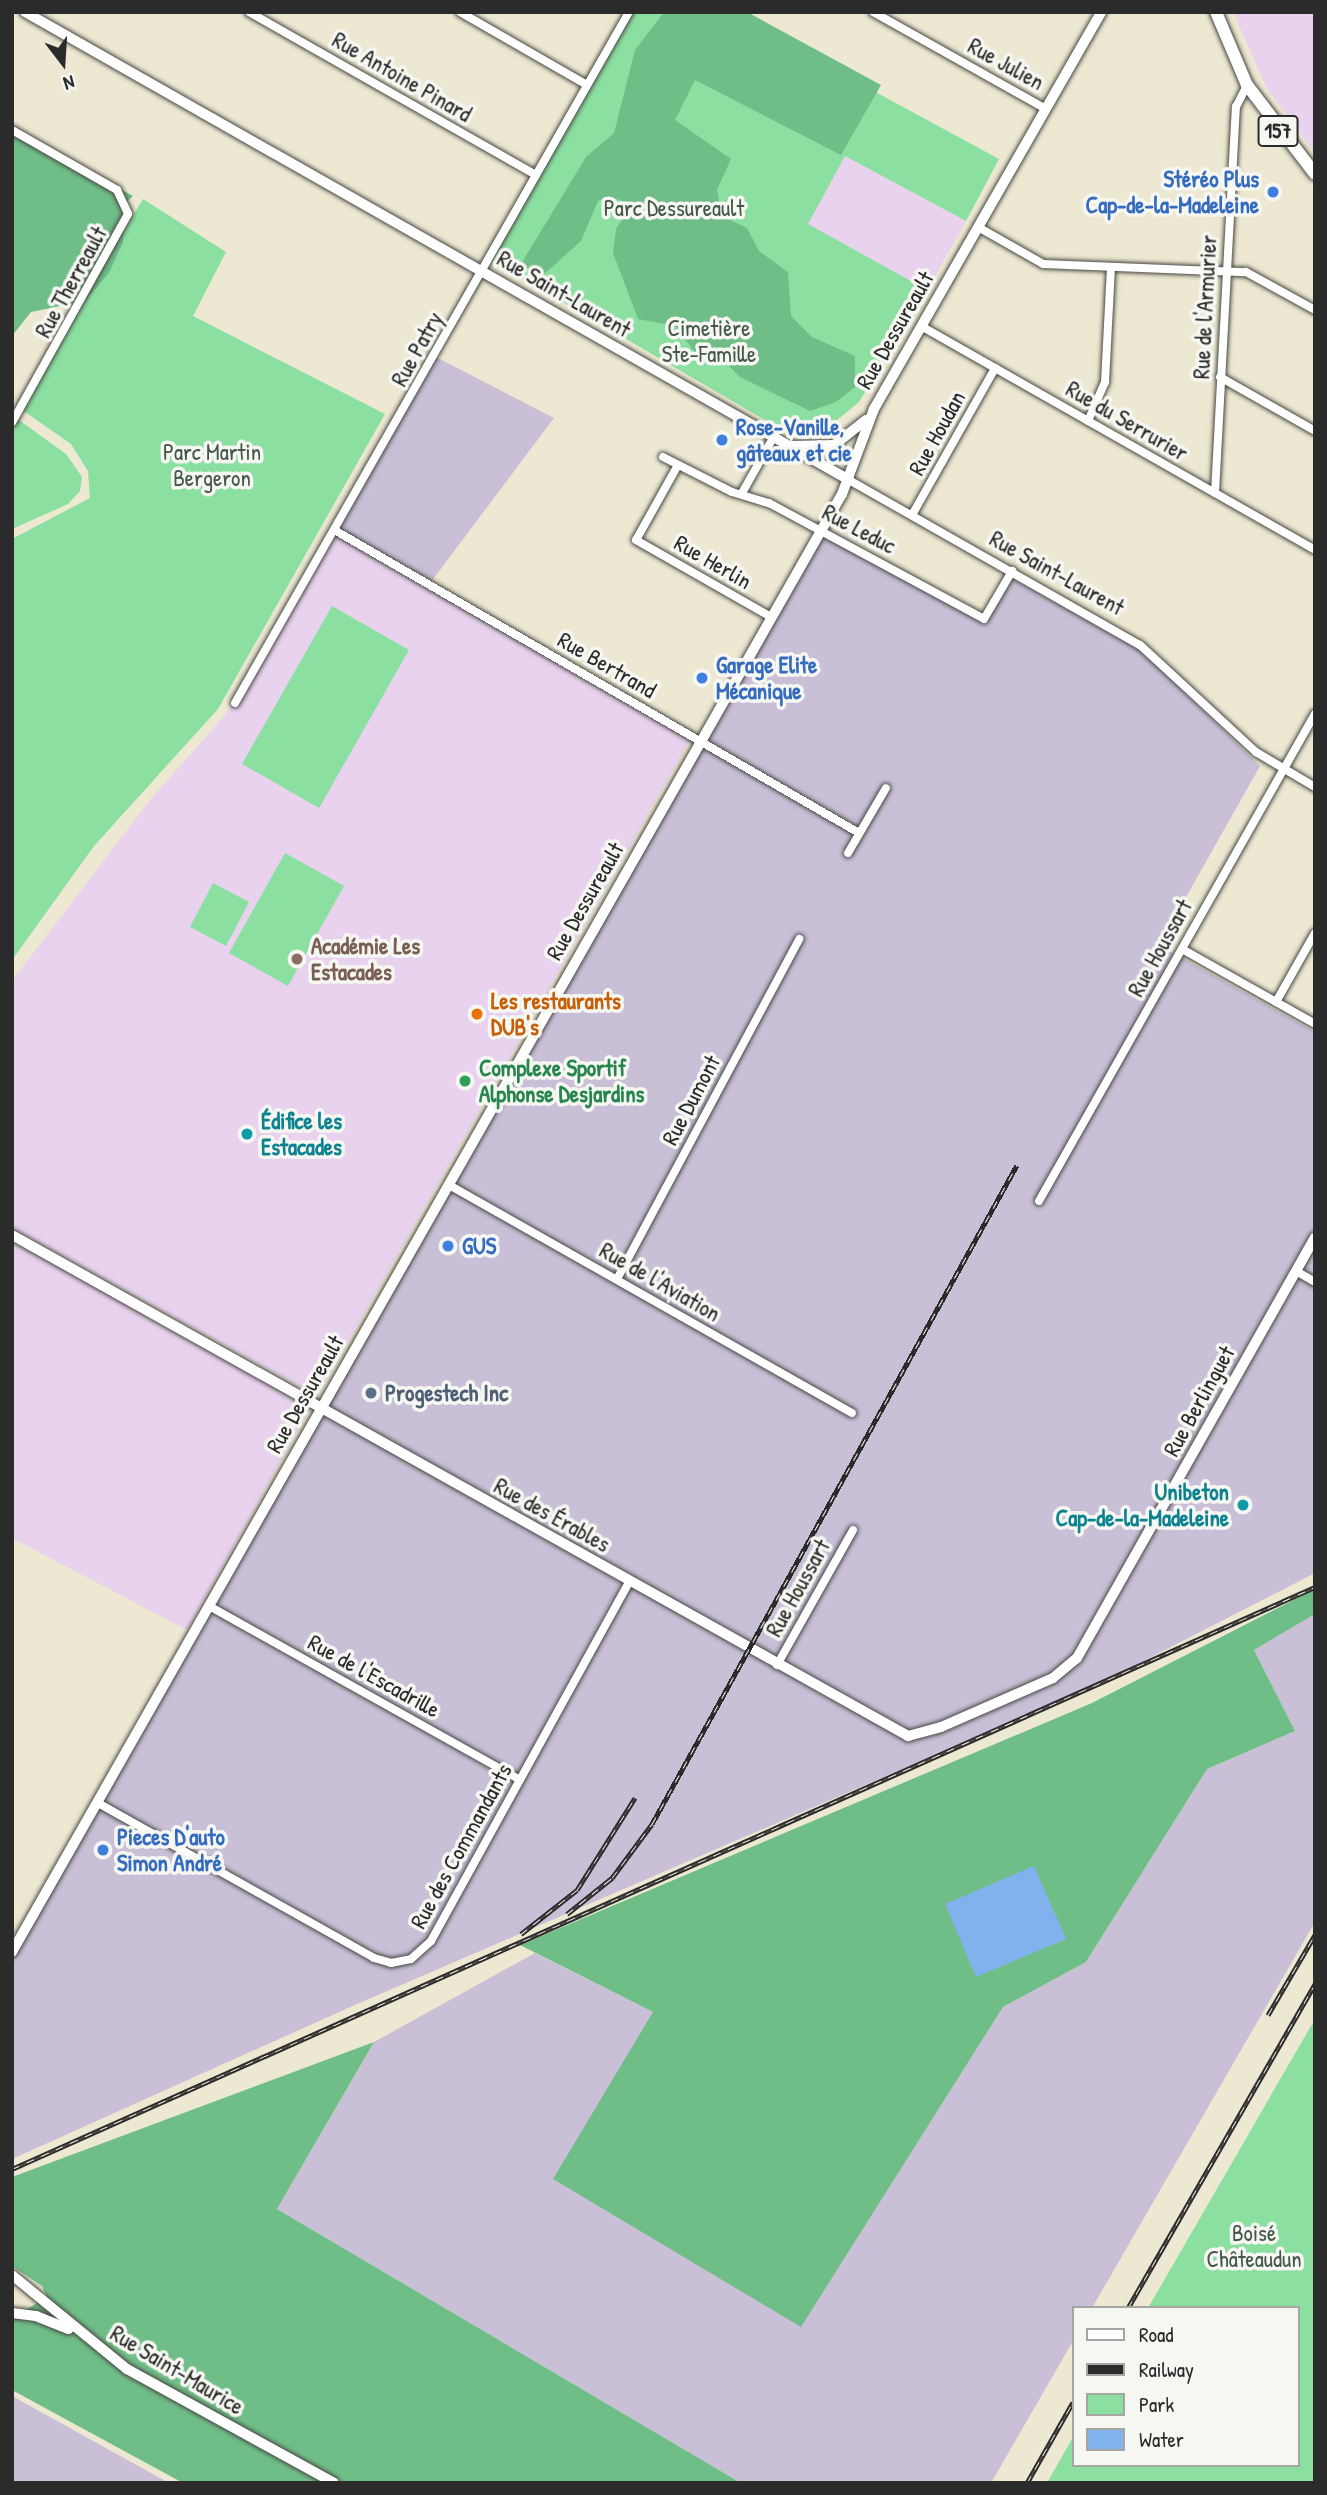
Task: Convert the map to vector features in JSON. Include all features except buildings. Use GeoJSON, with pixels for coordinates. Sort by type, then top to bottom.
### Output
{"type":"FeatureCollection","features":[{"type":"Feature","properties":{"kind":"main road","name":"157"},"geometry":{"type":"LineString","coordinates":[[1216,12],[1247,85],[1315,174]]}},
{"type":"Feature","properties":{"kind":"street","name":"Rue Saint-Laurent"},"geometry":{"type":"LineString","coordinates":[[25,12],[1150,651],[1250,747],[1315,787]]}},
{"type":"Feature","properties":{"kind":"street","name":"Rue Antoine Pinard"},"geometry":{"type":"LineString","coordinates":[[248,12],[536,175]]}},
{"type":"Feature","properties":{"kind":"street"},"geometry":{"type":"LineString","coordinates":[[460,12],[587,85]]}},
{"type":"Feature","properties":{"kind":"street","name":"Rue Patry"},"geometry":{"type":"LineString","coordinates":[[235,703],[336,531],[629,12]]}},
{"type":"Feature","properties":{"kind":"street","name":"Rue Julien"},"geometry":{"type":"LineString","coordinates":[[873,12],[1046,109]]}},
{"type":"Feature","properties":{"kind":"street","name":"Rue Dessureault"},"geometry":{"type":"LineString","coordinates":[[12,1952],[821,530],[849,480],[871,416],[1099,13]]}},
{"type":"Feature","properties":{"kind":"street","name":"Rue de l'Armurier"},"geometry":{"type":"LineString","coordinates":[[1215,493],[1236,107],[1247,85]]}},
{"type":"Feature","properties":{"kind":"street","name":"Rue Therreault"},"geometry":{"type":"LineString","coordinates":[[12,130],[117,190],[128,214],[12,422]]}},
{"type":"Feature","properties":{"kind":"street"},"geometry":{"type":"LineString","coordinates":[[978,227],[1043,264],[1226,271],[1253,275],[1315,310]]}},
{"type":"Feature","properties":{"kind":"street"},"geometry":{"type":"LineString","coordinates":[[1088,421],[1105,382],[1111,268]]}},
{"type":"Feature","properties":{"kind":"street","name":"Rue du Serrurier"},"geometry":{"type":"LineString","coordinates":[[921,326],[1315,550]]}},
{"type":"Feature","properties":{"kind":"street","name":"Rue Houdan"},"geometry":{"type":"LineString","coordinates":[[912,515],[995,368]]}},
{"type":"Feature","properties":{"kind":"street"},"geometry":{"type":"LineString","coordinates":[[1220,377],[1315,431]]}},
{"type":"Feature","properties":{"kind":"street"},"geometry":{"type":"LineString","coordinates":[[742,493],[778,441],[810,448],[834,445],[871,416]]}},
{"type":"Feature","properties":{"kind":"street","name":"Rue Leduc"},"geometry":{"type":"LineString","coordinates":[[663,457],[821,530],[984,619],[1012,571]]}},
{"type":"Feature","properties":{"kind":"street","name":"Rue Herlin"},"geometry":{"type":"LineString","coordinates":[[678,465],[636,540],[771,617]]}},
{"type":"Feature","properties":{"kind":"street","name":"Rue Bertrand"},"geometry":{"type":"LineString","coordinates":[[336,531],[859,833]]}},
{"type":"Feature","properties":{"kind":"street","name":"Rue Houssart"},"geometry":{"type":"LineString","coordinates":[[1039,1201],[1315,714]]}},
{"type":"Feature","properties":{"kind":"street"},"geometry":{"type":"LineString","coordinates":[[848,853],[886,789]]}},
{"type":"Feature","properties":{"kind":"street"},"geometry":{"type":"LineString","coordinates":[[1276,1002],[1315,933]]}},
{"type":"Feature","properties":{"kind":"street","name":"Rue Dumont"},"geometry":{"type":"LineString","coordinates":[[617,1279],[799,939]]}},
{"type":"Feature","properties":{"kind":"street"},"geometry":{"type":"LineString","coordinates":[[1182,949],[1315,1024]]}},
{"type":"Feature","properties":{"kind":"street","name":"Rue de l'Aviation"},"geometry":{"type":"LineString","coordinates":[[449,1185],[852,1413]]}},
{"type":"Feature","properties":{"kind":"street","name":"Rue des Érables"},"geometry":{"type":"LineString","coordinates":[[12,1235],[908,1736],[941,1727],[1053,1678],[1077,1658]]}},
{"type":"Feature","properties":{"kind":"street","name":"Rue Berlinguet"},"geometry":{"type":"LineString","coordinates":[[1077,1658],[1315,1238]]}},
{"type":"Feature","properties":{"kind":"street"},"geometry":{"type":"LineString","coordinates":[[1296,1271],[1315,1282]]}},
{"type":"Feature","properties":{"kind":"street","name":"Rue Houssart"},"geometry":{"type":"LineString","coordinates":[[777,1665],[853,1530]]}},
{"type":"Feature","properties":{"kind":"street","name":"Rue des Commandants"},"geometry":{"type":"LineString","coordinates":[[98,1803],[374,1958],[397,1963],[417,1956],[431,1941],[629,1582]]}},
{"type":"Feature","properties":{"kind":"street","name":"Rue de l'Escadrille"},"geometry":{"type":"LineString","coordinates":[[209,1606],[520,1780]]}},
{"type":"Feature","properties":{"kind":"street","name":"Rue Saint-Maurice"},"geometry":{"type":"LineString","coordinates":[[12,2276],[81,2335],[170,2395],[334,2483]]}},
{"type":"Feature","properties":{"kind":"street"},"geometry":{"type":"LineString","coordinates":[[12,2313],[36,2316],[81,2335]]}},
{"type":"Feature","properties":{"kind":"shaded area"},"geometry":{"type":"Polygon","coordinates":[[[1233,12],[1315,12],[1315,153],[1267,89],[1233,12]]]}},
{"type":"Feature","properties":{"kind":"shaded area"},"geometry":{"type":"Polygon","coordinates":[[[845,156],[966,221],[927,290],[807,224],[845,156]]]}},
{"type":"Feature","properties":{"kind":"shaded area"},"geometry":{"type":"Polygon","coordinates":[[[432,355],[554,418],[428,586],[333,533],[432,355]]]}},
{"type":"Feature","properties":{"kind":"shaded area","name":"Académie Les Estacades"},"geometry":{"type":"Polygon","coordinates":[[[334,526],[357,548],[692,737],[317,1396],[12,1228],[12,981],[150,800],[226,714],[334,526]]]}},
{"type":"Feature","properties":{"kind":"shaded area"},"geometry":{"type":"Polygon","coordinates":[[[817,529],[985,624],[1011,578],[1141,650],[1260,766],[1159,945],[1315,1032],[1315,1573],[1099,1684],[348,2008],[12,2159],[12,1945],[817,529]]]}},
{"type":"Feature","properties":{"kind":"shaded area"},"geometry":{"type":"Polygon","coordinates":[[[12,1234],[314,1401],[187,1630],[12,1538],[12,1234]]]}},
{"type":"Feature","properties":{"kind":"shaded area"},"geometry":{"type":"Polygon","coordinates":[[[1315,1614],[1315,1922],[1093,2306],[1072,2306],[1072,2343],[991,2483],[741,2483],[277,2209],[374,2042],[535,1953],[653,2012],[801,2326],[1003,2007],[1086,1962],[1207,1769],[1295,1731],[1254,1650],[1315,1614]]]}},
{"type":"Feature","properties":{"kind":"shaded area"},"geometry":{"type":"Polygon","coordinates":[[[12,2396],[169,2483],[12,2483],[12,2396]]]}},
{"type":"Feature","properties":{"kind":"green space","name":"Parc Dessureault"},"geometry":{"type":"Polygon","coordinates":[[[629,12],[728,12],[999,159],[966,221],[845,156],[808,224],[927,290],[859,402],[825,430],[803,434],[782,430],[489,259],[629,12]]]}},
{"type":"Feature","properties":{"kind":"green space","name":"Cimetière Ste-Famille"},"geometry":{"type":"Polygon","coordinates":[[[664,12],[747,12],[881,85],[841,155],[695,80],[675,120],[731,159],[717,190],[722,216],[747,228],[759,251],[788,272],[791,316],[812,337],[855,356],[855,387],[836,402],[810,411],[740,377],[720,357],[696,354],[675,326],[638,319],[613,253],[616,229],[632,204],[610,197],[598,201],[581,241],[541,277],[521,264],[586,157],[614,133],[635,50],[664,12]]]}},
{"type":"Feature","properties":{"kind":"green space"},"geometry":{"type":"Polygon","coordinates":[[[12,130],[133,196],[124,204],[123,242],[109,273],[85,301],[31,312],[12,336],[12,130]]]}},
{"type":"Feature","properties":{"kind":"green space","name":"Parc Martin Bergeron"},"geometry":{"type":"Polygon","coordinates":[[[143,199],[226,252],[193,316],[385,414],[218,709],[94,846],[12,960],[12,539],[90,498],[88,471],[71,444],[18,407],[143,199]]]}},
{"type":"Feature","properties":{"kind":"green space"},"geometry":{"type":"Polygon","coordinates":[[[12,415],[66,454],[82,477],[80,491],[68,504],[12,529],[12,415]]]}},
{"type":"Feature","properties":{"kind":"green space"},"geometry":{"type":"Polygon","coordinates":[[[332,606],[409,650],[319,808],[242,764],[332,606]]]}},
{"type":"Feature","properties":{"kind":"green space"},"geometry":{"type":"Polygon","coordinates":[[[285,853],[344,886],[288,986],[229,953],[285,853]]]}},
{"type":"Feature","properties":{"kind":"green space"},"geometry":{"type":"Polygon","coordinates":[[[213,883],[249,902],[226,946],[190,927],[213,883]]]}},
{"type":"Feature","properties":{"kind":"green space"},"geometry":{"type":"Polygon","coordinates":[[[1315,1589],[1315,1614],[1254,1650],[1295,1731],[1207,1769],[1086,1962],[1003,2007],[801,2327],[553,2179],[653,2012],[520,1945],[1092,1703],[1315,1589]]]}},
{"type":"Feature","properties":{"kind":"green space","name":"Boisé Châteaudun"},"geometry":{"type":"Polygon","coordinates":[[[1315,2019],[1315,2483],[1047,2483],[1072,2439],[1072,2467],[1299,2467],[1299,2306],[1149,2306],[1315,2019]]]}},
{"type":"Feature","properties":{"kind":"green space"},"geometry":{"type":"Polygon","coordinates":[[[374,2042],[277,2209],[741,2483],[183,2483],[12,2390],[12,2318],[47,2297],[42,2286],[12,2266],[12,2177],[374,2042]]]}},
{"type":"Feature","properties":{"kind":"water"},"geometry":{"type":"Polygon","coordinates":[[[1034,1866],[1066,1939],[976,1977],[945,1904],[1034,1866]]]}},
{"type":"Feature","properties":{"kind":"railway"},"geometry":{"type":"LineString","coordinates":[[567,1914],[612,1878],[652,1824],[1017,1165]]}},
{"type":"Feature","properties":{"kind":"railway"},"geometry":{"type":"LineString","coordinates":[[12,2169],[1315,1587]]}},
{"type":"Feature","properties":{"kind":"railway"},"geometry":{"type":"LineString","coordinates":[[521,1934],[577,1890],[635,1798]]}},
{"type":"Feature","properties":{"kind":"railway"},"geometry":{"type":"LineString","coordinates":[[1268,2015],[1315,1935]]}},
{"type":"Feature","properties":{"kind":"railway"},"geometry":{"type":"LineString","coordinates":[[1129,2306],[1315,1984]]}},
{"type":"Feature","properties":{"kind":"railway"},"geometry":{"type":"LineString","coordinates":[[1027,2483],[1072,2404]]}},
{"type":"Feature","properties":{"kind":"place","name":"Stéréo Plus Cap-de-la-Madeleine"},"geometry":{"type":"Point","coordinates":[1273,192]}},
{"type":"Feature","properties":{"kind":"place","name":"Rose-Vanille, gâteaux et cie"},"geometry":{"type":"Point","coordinates":[722,440]}},
{"type":"Feature","properties":{"kind":"place","name":"Garage Elite Mécanique"},"geometry":{"type":"Point","coordinates":[702,678]}},
{"type":"Feature","properties":{"kind":"place","name":"Académie Les Estacades"},"geometry":{"type":"Point","coordinates":[297,959]}},
{"type":"Feature","properties":{"kind":"place","name":"Les restaurants DUB's"},"geometry":{"type":"Point","coordinates":[477,1014]}},
{"type":"Feature","properties":{"kind":"place","name":"Complexe Sportif Alphonse Desjardins"},"geometry":{"type":"Point","coordinates":[465,1081]}},
{"type":"Feature","properties":{"kind":"place","name":"Édifice les Estacades"},"geometry":{"type":"Point","coordinates":[247,1134]}},
{"type":"Feature","properties":{"kind":"place","name":"GUS"},"geometry":{"type":"Point","coordinates":[448,1246]}},
{"type":"Feature","properties":{"kind":"place","name":"Progestech Inc"},"geometry":{"type":"Point","coordinates":[371,1393]}},
{"type":"Feature","properties":{"kind":"place","name":"Unibeton Cap-de-la-Madeleine"},"geometry":{"type":"Point","coordinates":[1243,1505]}},
{"type":"Feature","properties":{"kind":"place","name":"Pieces D'auto Simon André"},"geometry":{"type":"Point","coordinates":[103,1850]}}]}
